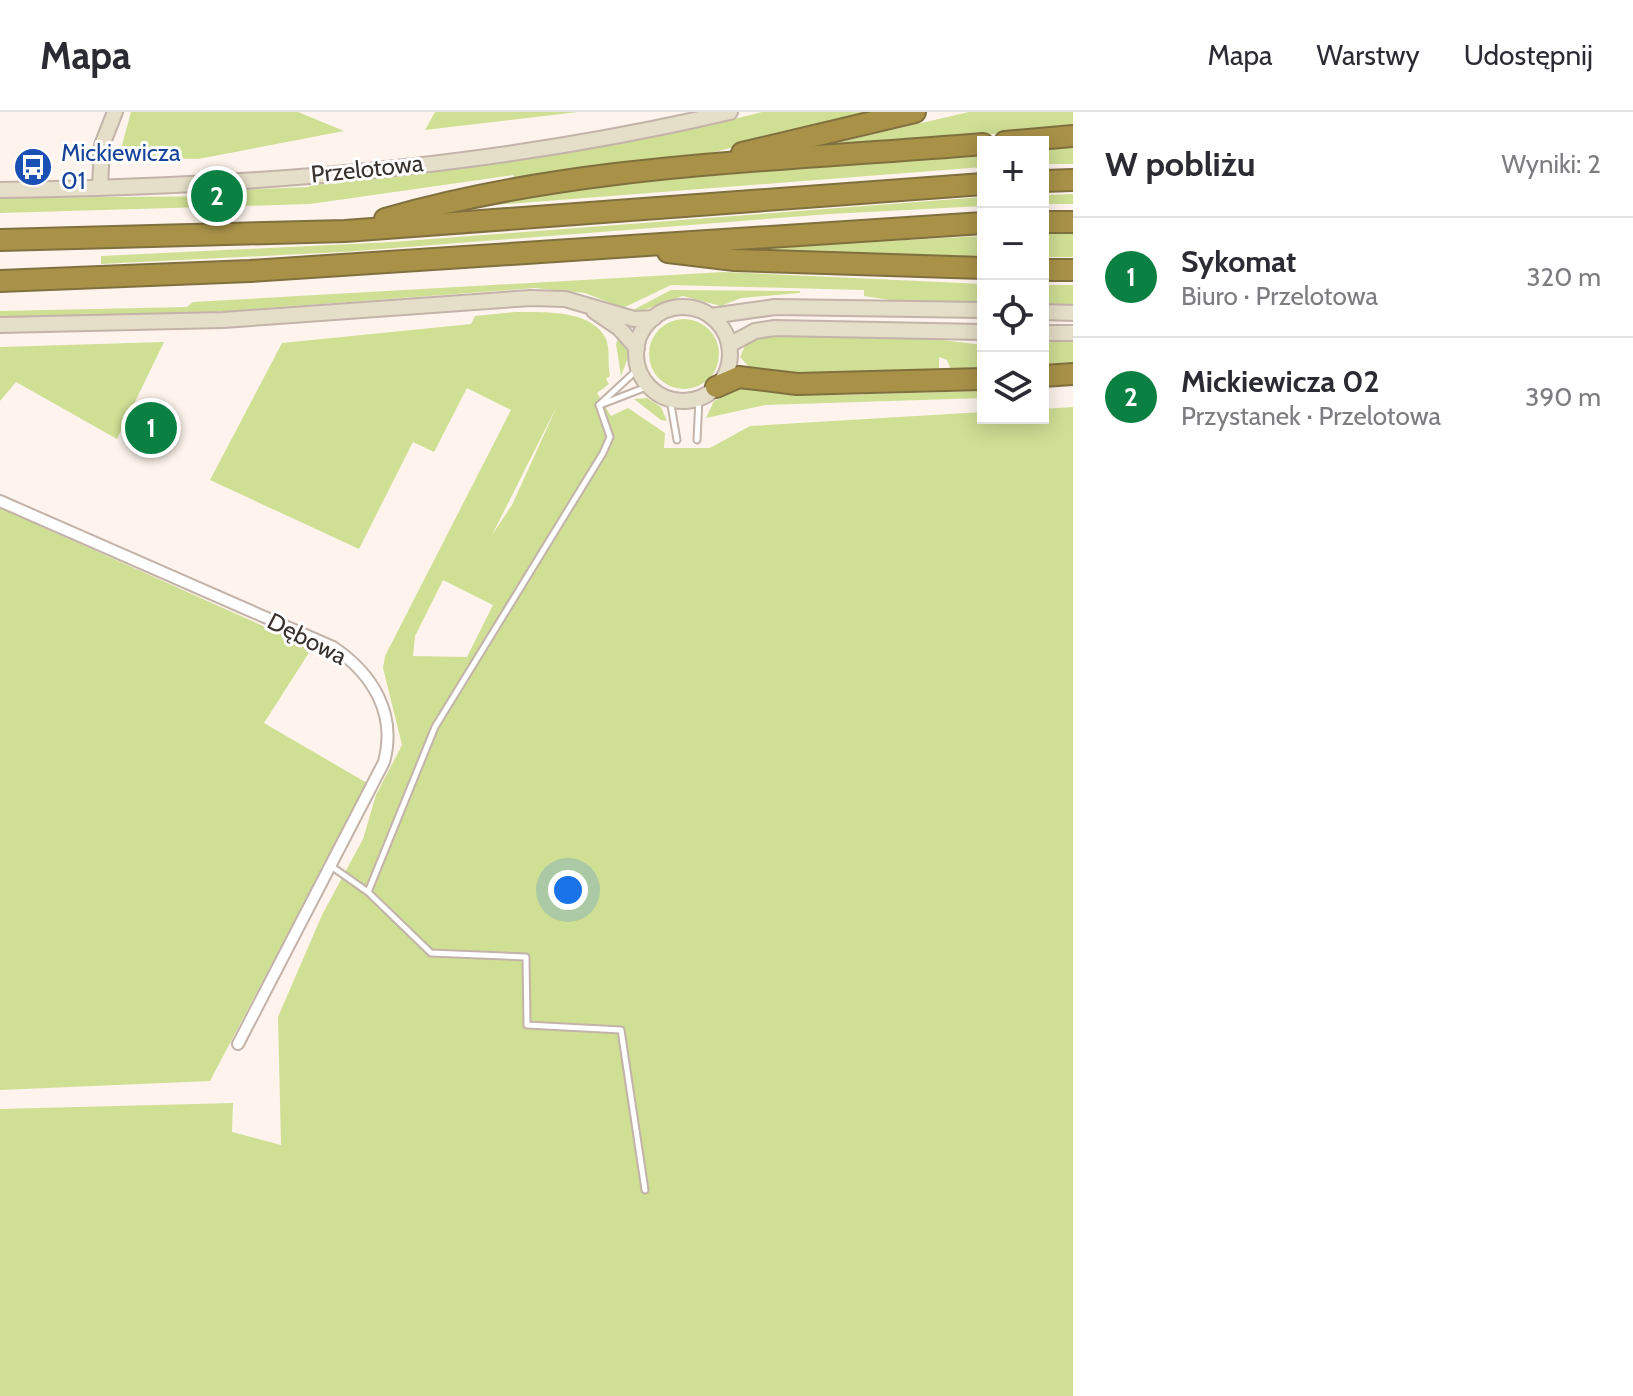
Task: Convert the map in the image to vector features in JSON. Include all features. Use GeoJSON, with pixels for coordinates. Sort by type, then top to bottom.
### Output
{"type":"FeatureCollection","features":[{"type":"Feature","properties":{"kind":"highway"},"geometry":{"type":"LineString","coordinates":[[664,171],[915,112]]}},
{"type":"Feature","properties":{"kind":"highway"},"geometry":{"type":"LineString","coordinates":[[1049,138],[1073,136]]}},
{"type":"Feature","properties":{"kind":"highway"},"geometry":{"type":"LineString","coordinates":[[345,231],[456,198],[578,178],[977,145]]}},
{"type":"Feature","properties":{"kind":"highway"},"geometry":{"type":"LineString","coordinates":[[1049,181],[1073,180]]}},
{"type":"Feature","properties":{"kind":"highway"},"geometry":{"type":"LineString","coordinates":[[0,240],[345,231],[977,184]]}},
{"type":"Feature","properties":{"kind":"highway"},"geometry":{"type":"LineString","coordinates":[[1049,222],[1073,222]]}},
{"type":"Feature","properties":{"kind":"highway"},"geometry":{"type":"LineString","coordinates":[[0,281],[250,271],[977,223]]}},
{"type":"Feature","properties":{"kind":"highway"},"geometry":{"type":"LineString","coordinates":[[621,246],[735,260],[977,268]]}},
{"type":"Feature","properties":{"kind":"highway"},"geometry":{"type":"LineString","coordinates":[[1049,270],[1073,270]]}},
{"type":"Feature","properties":{"kind":"highway"},"geometry":{"type":"LineString","coordinates":[[1049,376],[1073,374]]}},
{"type":"Feature","properties":{"kind":"highway"},"geometry":{"type":"LineString","coordinates":[[708,393],[739,377],[797,384],[977,379]]}},
{"type":"Feature","properties":{"kind":"street"},"geometry":{"type":"LineString","coordinates":[[100,187],[102,145],[115,112]]}},
{"type":"Feature","properties":{"kind":"street","name":"Przelotowa"},"geometry":{"type":"LineString","coordinates":[[0,190],[226,184],[638,134],[730,112]]}},
{"type":"Feature","properties":{"kind":"street"},"geometry":{"type":"LineString","coordinates":[[0,325],[223,320],[530,298],[580,303],[634,319],[654,318],[679,307],[696,309],[711,316],[723,329],[729,345],[728,368],[708,393],[670,399],[649,386],[639,368],[637,348],[641,335],[654,318]]}},
{"type":"Feature","properties":{"kind":"street"},"geometry":{"type":"LineString","coordinates":[[580,303],[619,328],[637,348]]}},
{"type":"Feature","properties":{"kind":"street"},"geometry":{"type":"LineString","coordinates":[[711,316],[775,307],[977,310]]}},
{"type":"Feature","properties":{"kind":"street"},"geometry":{"type":"LineString","coordinates":[[1049,312],[1073,313]]}},
{"type":"Feature","properties":{"kind":"street"},"geometry":{"type":"LineString","coordinates":[[729,345],[755,331],[775,328],[977,332]]}},
{"type":"Feature","properties":{"kind":"street"},"geometry":{"type":"LineString","coordinates":[[1049,333],[1073,333]]}},
{"type":"Feature","properties":{"kind":"street","name":"Dębowa"},"geometry":{"type":"LineString","coordinates":[[0,501],[333,647],[362,671],[383,707],[388,748],[238,1044]]}},
{"type":"Feature","properties":{"kind":"lane"},"geometry":{"type":"LineString","coordinates":[[599,405],[639,368]]}},
{"type":"Feature","properties":{"kind":"lane"},"geometry":{"type":"LineString","coordinates":[[599,405],[649,386]]}},
{"type":"Feature","properties":{"kind":"lane"},"geometry":{"type":"LineString","coordinates":[[697,440],[708,393]]}},
{"type":"Feature","properties":{"kind":"lane"},"geometry":{"type":"LineString","coordinates":[[670,399],[677,440]]}},
{"type":"Feature","properties":{"kind":"lane"},"geometry":{"type":"LineString","coordinates":[[368,892],[440,717],[603,453],[610,437],[599,405]]}},
{"type":"Feature","properties":{"kind":"lane"},"geometry":{"type":"LineString","coordinates":[[330,865],[368,892],[431,953],[526,957],[527,1025],[621,1030],[645,1190]]}},
{"type":"Feature","properties":{"kind":"green space"},"geometry":{"type":"Polygon","coordinates":[[[131,112],[298,112],[344,131],[198,159],[131,158],[122,145],[131,112]]]}},
{"type":"Feature","properties":{"kind":"green space"},"geometry":{"type":"Polygon","coordinates":[[[435,112],[578,112],[425,130],[435,112]]]}},
{"type":"Feature","properties":{"kind":"green space"},"geometry":{"type":"Polygon","coordinates":[[[762,112],[877,112],[694,157],[515,178],[513,175],[310,204],[0,213],[0,198],[237,196],[238,190],[308,187],[323,181],[598,147],[708,126],[762,112]]]}},
{"type":"Feature","properties":{"kind":"green space"},"geometry":{"type":"Polygon","coordinates":[[[969,112],[1073,112],[1073,127],[800,151],[969,112]]]}},
{"type":"Feature","properties":{"kind":"green space"},"geometry":{"type":"Polygon","coordinates":[[[1073,144],[1073,164],[1049,164],[1049,146],[1073,144]]]}},
{"type":"Feature","properties":{"kind":"green space"},"geometry":{"type":"Polygon","coordinates":[[[977,153],[977,167],[457,208],[608,185],[977,153]]]}},
{"type":"Feature","properties":{"kind":"green space"},"geometry":{"type":"Polygon","coordinates":[[[1073,194],[1073,204],[1049,204],[1049,195],[1073,194]]]}},
{"type":"Feature","properties":{"kind":"green space"},"geometry":{"type":"Polygon","coordinates":[[[977,197],[977,206],[830,214],[343,252],[101,264],[101,256],[392,242],[977,197]]]}},
{"type":"Feature","properties":{"kind":"green space"},"geometry":{"type":"Polygon","coordinates":[[[1073,233],[1073,257],[1049,257],[1049,234],[1073,233]]]}},
{"type":"Feature","properties":{"kind":"green space"},"geometry":{"type":"Polygon","coordinates":[[[977,236],[977,257],[733,249],[977,236]]]}},
{"type":"Feature","properties":{"kind":"green space"},"geometry":{"type":"Polygon","coordinates":[[[724,272],[977,284],[977,303],[897,301],[864,296],[864,290],[671,285],[623,308],[585,293],[535,288],[189,314],[0,319],[0,311],[187,307],[193,302],[724,272]]]}},
{"type":"Feature","properties":{"kind":"green space"},"geometry":{"type":"Polygon","coordinates":[[[1049,285],[1073,285],[1073,305],[1049,305],[1049,285]]]}},
{"type":"Feature","properties":{"kind":"green space"},"geometry":{"type":"Polygon","coordinates":[[[671,290],[800,293],[741,298],[721,306],[683,296],[641,311],[631,311],[671,290]]]}},
{"type":"Feature","properties":{"kind":"green space"},"geometry":{"type":"Polygon","coordinates":[[[515,312],[564,314],[588,321],[598,328],[607,341],[610,376],[606,379],[609,384],[597,393],[611,416],[628,408],[665,433],[664,448],[710,448],[750,426],[977,412],[977,424],[1049,424],[1049,409],[1073,407],[1073,1396],[0,1396],[0,1109],[233,1103],[232,1132],[281,1145],[278,1017],[322,915],[363,839],[376,795],[402,745],[383,668],[385,656],[511,410],[467,388],[434,452],[413,442],[359,549],[210,480],[282,343],[471,324],[475,316],[515,312]],[[558,404],[492,535],[512,505],[558,404]],[[443,580],[415,636],[413,656],[467,657],[493,605],[443,580]]]}},
{"type":"Feature","properties":{"kind":"green space"},"geometry":{"type":"Polygon","coordinates":[[[684,319],[709,329],[719,354],[709,379],[684,389],[659,379],[649,354],[659,329],[684,319]]]}},
{"type":"Feature","properties":{"kind":"green space"},"geometry":{"type":"Polygon","coordinates":[[[619,335],[629,355],[621,376],[616,344],[619,335]]]}},
{"type":"Feature","properties":{"kind":"green space"},"geometry":{"type":"Polygon","coordinates":[[[762,336],[934,339],[977,344],[977,369],[951,370],[947,360],[939,357],[939,372],[775,375],[753,371],[740,357],[745,346],[762,336]]]}},
{"type":"Feature","properties":{"kind":"green space"},"geometry":{"type":"Polygon","coordinates":[[[164,342],[117,439],[16,382],[0,401],[0,347],[164,342]]]}},
{"type":"Feature","properties":{"kind":"green space"},"geometry":{"type":"Polygon","coordinates":[[[1073,342],[1073,362],[1049,364],[1049,343],[1073,342]]]}},
{"type":"Feature","properties":{"kind":"green space"},"geometry":{"type":"Polygon","coordinates":[[[745,387],[838,395],[977,391],[977,398],[765,405],[706,418],[714,401],[745,387]]]}},
{"type":"Feature","properties":{"kind":"green space"},"geometry":{"type":"Polygon","coordinates":[[[647,398],[661,407],[667,421],[661,420],[634,399],[647,398]]]}},
{"type":"Feature","properties":{"kind":"green space"},"geometry":{"type":"Polygon","coordinates":[[[0,508],[312,648],[264,723],[367,783],[210,1081],[0,1090],[0,508]]]}},
{"type":"Feature","properties":{"kind":"place","name":"Mickiewicza 01"},"geometry":{"type":"Point","coordinates":[33,167]}},
{"type":"Feature","properties":{"kind":"place","name":"Mickiewicza 02"},"geometry":{"type":"Point","coordinates":[217,196]}},
{"type":"Feature","properties":{"kind":"place","name":"Sykomat"},"geometry":{"type":"Point","coordinates":[151,428]}}]}
